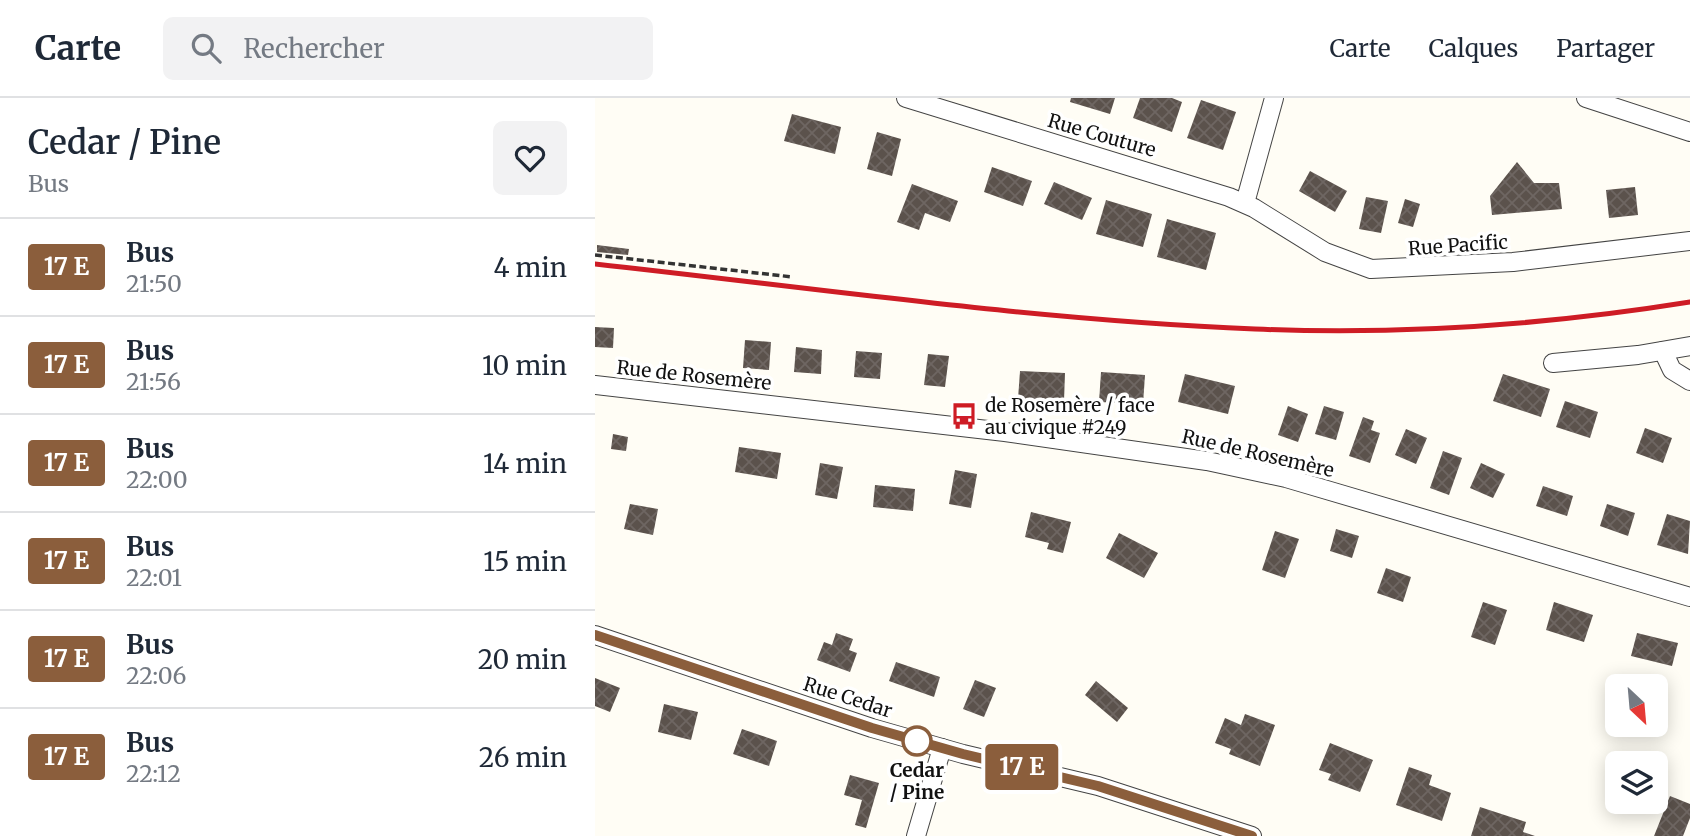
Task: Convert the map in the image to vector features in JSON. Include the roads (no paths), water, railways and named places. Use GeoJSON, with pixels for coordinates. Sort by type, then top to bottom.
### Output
{"type":"FeatureCollection","features":[{"type":"Feature","properties":{"kind":"street","name":"Rue Couture"},"geometry":{"type":"LineString","coordinates":[[906,98],[1148,170],[1245,203]]}},
{"type":"Feature","properties":{"kind":"street"},"geometry":{"type":"LineString","coordinates":[[1245,203],[1274,98]]}},
{"type":"Feature","properties":{"kind":"street"},"geometry":{"type":"LineString","coordinates":[[1586,98],[1690,132]]}},
{"type":"Feature","properties":{"kind":"street","name":"Rue Pacific"},"geometry":{"type":"LineString","coordinates":[[1245,203],[1325,252],[1371,269],[1513,262],[1690,241]]}},
{"type":"Feature","properties":{"kind":"street"},"geometry":{"type":"LineString","coordinates":[[1553,363],[1690,346]]}},
{"type":"Feature","properties":{"kind":"street"},"geometry":{"type":"LineString","coordinates":[[1663,351],[1672,370],[1690,382]]}},
{"type":"Feature","properties":{"kind":"street","name":"Rue de Rosemère"},"geometry":{"type":"LineString","coordinates":[[595,385],[1040,437],[1207,461],[1286,478],[1690,597]]}},
{"type":"Feature","properties":{"kind":"street","name":"Rue Cedar"},"geometry":{"type":"LineString","coordinates":[[595,635],[941,748],[1098,786],[1252,836]]}},
{"type":"Feature","properties":{"kind":"street"},"geometry":{"type":"LineString","coordinates":[[916,836],[941,748]]}},
{"type":"Feature","properties":{"kind":"railway"},"geometry":{"type":"LineString","coordinates":[[595,264],[1007,311],[1172,325],[1309,331],[1419,329],[1528,322],[1690,302]]}},
{"type":"Feature","properties":{"kind":"place","name":"de Rosemère / face au civique #249"},"geometry":{"type":"Point","coordinates":[964,416]}},
{"type":"Feature","properties":{"kind":"place","name":"Cedar / Pine"},"geometry":{"type":"Point","coordinates":[917,741]}}]}
